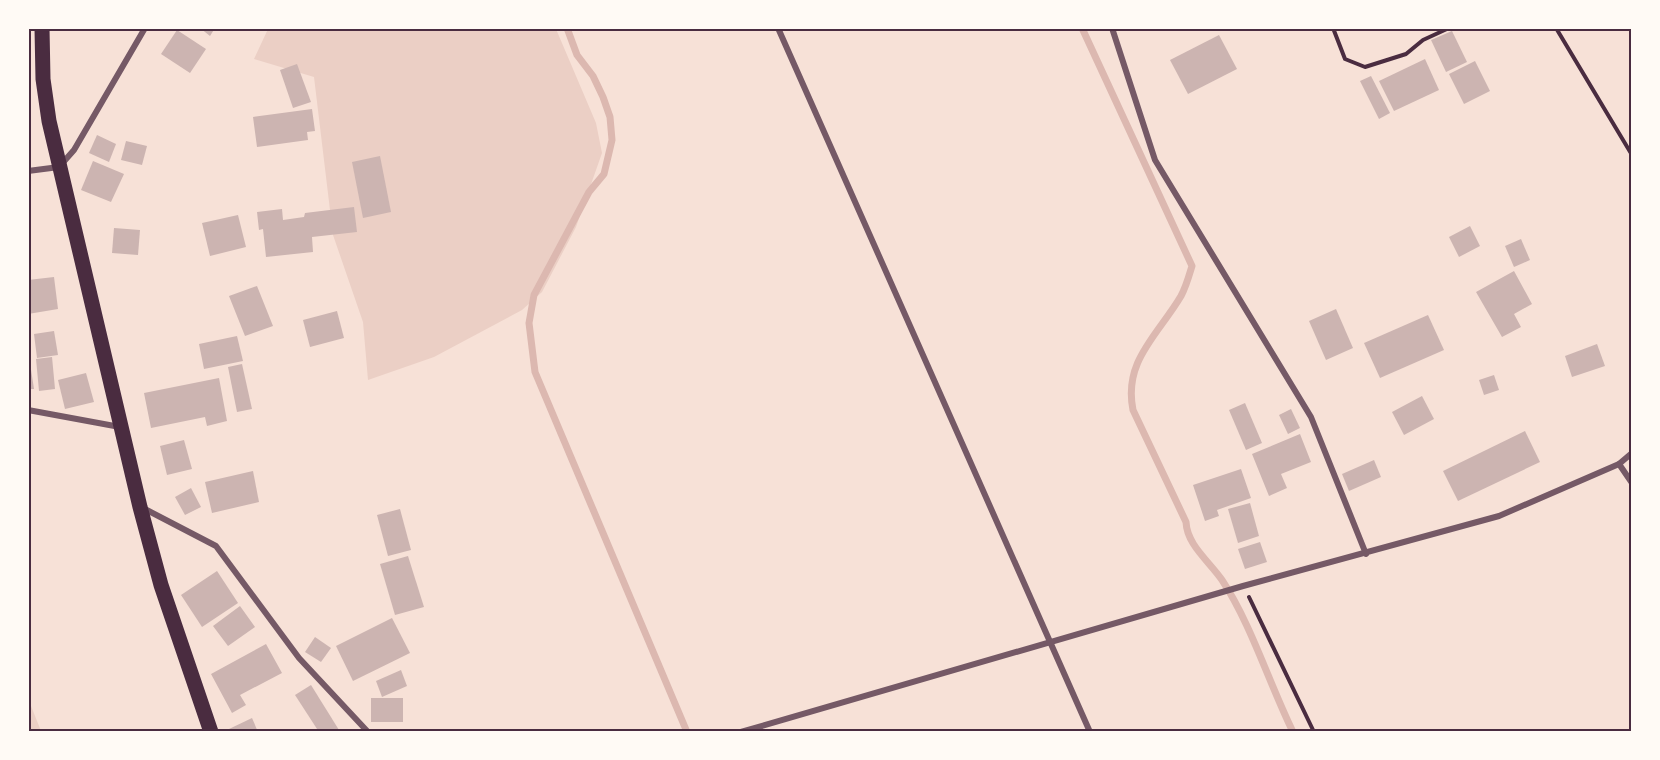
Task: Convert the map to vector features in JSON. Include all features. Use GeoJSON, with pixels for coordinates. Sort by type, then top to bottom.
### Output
{"type":"FeatureCollection","features":[{"type":"Feature","properties":{"kind":"main road"},"geometry":{"type":"LineString","coordinates":[[42,28],[44,79],[59,167],[140,507],[161,585],[211,732]]}},
{"type":"Feature","properties":{"kind":"street"},"geometry":{"type":"LineString","coordinates":[[28,171],[59,167],[74,150],[145,28]]}},
{"type":"Feature","properties":{"kind":"street"},"geometry":{"type":"LineString","coordinates":[[778,28],[1090,732]]}},
{"type":"Feature","properties":{"kind":"street"},"geometry":{"type":"LineString","coordinates":[[1112,28],[1155,160],[1311,417],[1366,554]]}},
{"type":"Feature","properties":{"kind":"street"},"geometry":{"type":"LineString","coordinates":[[28,410],[121,427]]}},
{"type":"Feature","properties":{"kind":"street"},"geometry":{"type":"LineString","coordinates":[[741,732],[1243,586],[1499,516],[1619,464],[1632,453]]}},
{"type":"Feature","properties":{"kind":"street"},"geometry":{"type":"LineString","coordinates":[[1619,464],[1632,483]]}},
{"type":"Feature","properties":{"kind":"street"},"geometry":{"type":"LineString","coordinates":[[140,507],[216,546],[299,658],[368,732]]}},
{"type":"Feature","properties":{"kind":"path"},"geometry":{"type":"LineString","coordinates":[[1333,28],[1345,59],[1365,67],[1406,54],[1423,40],[1449,28]]}},
{"type":"Feature","properties":{"kind":"path"},"geometry":{"type":"LineString","coordinates":[[1556,28],[1632,155]]}},
{"type":"Feature","properties":{"kind":"path"},"geometry":{"type":"LineString","coordinates":[[1243,586],[1314,732]]}},
{"type":"Feature","properties":{"kind":"shaded area"},"geometry":{"type":"Polygon","coordinates":[[[268,29],[556,29],[596,123],[602,153],[576,227],[542,292],[522,310],[434,357],[368,380],[363,322],[333,235],[314,77],[254,59],[268,29]]]}},
{"type":"Feature","properties":{"kind":"shaded area"},"geometry":{"type":"Polygon","coordinates":[[[28,702],[31,706],[41,731],[29,731],[28,702]]]}},
{"type":"Feature","properties":{"kind":"building"},"geometry":{"type":"Polygon","coordinates":[[[200,28],[215,28],[210,36],[200,28]]]}},
{"type":"Feature","properties":{"kind":"building"},"geometry":{"type":"Polygon","coordinates":[[[177,30],[206,49],[190,73],[161,54],[177,30]]]}},
{"type":"Feature","properties":{"kind":"building"},"geometry":{"type":"Polygon","coordinates":[[[1452,31],[1467,62],[1446,72],[1431,40],[1452,31]]]}},
{"type":"Feature","properties":{"kind":"building"},"geometry":{"type":"Polygon","coordinates":[[[1219,35],[1237,69],[1188,94],[1170,60],[1219,35]]]}},
{"type":"Feature","properties":{"kind":"building"},"geometry":{"type":"Polygon","coordinates":[[[1425,59],[1439,90],[1394,111],[1379,81],[1425,59]]]}},
{"type":"Feature","properties":{"kind":"building"},"geometry":{"type":"Polygon","coordinates":[[[1475,61],[1490,91],[1464,104],[1449,74],[1475,61]]]}},
{"type":"Feature","properties":{"kind":"building"},"geometry":{"type":"Polygon","coordinates":[[[297,64],[311,102],[293,108],[280,70],[297,64]]]}},
{"type":"Feature","properties":{"kind":"building"},"geometry":{"type":"Polygon","coordinates":[[[1371,76],[1390,113],[1379,119],[1360,81],[1371,76]]]}},
{"type":"Feature","properties":{"kind":"building"},"geometry":{"type":"Polygon","coordinates":[[[312,109],[315,131],[307,132],[308,140],[257,147],[253,117],[312,109]]]}},
{"type":"Feature","properties":{"kind":"building"},"geometry":{"type":"Polygon","coordinates":[[[97,135],[116,144],[109,162],[89,153],[97,135]]]}},
{"type":"Feature","properties":{"kind":"building"},"geometry":{"type":"Polygon","coordinates":[[[126,141],[147,146],[142,165],[121,160],[126,141]]]}},
{"type":"Feature","properties":{"kind":"building"},"geometry":{"type":"Polygon","coordinates":[[[380,156],[391,212],[363,218],[352,162],[380,156]]]}},
{"type":"Feature","properties":{"kind":"building"},"geometry":{"type":"Polygon","coordinates":[[[93,161],[124,174],[111,202],[81,190],[93,161]]]}},
{"type":"Feature","properties":{"kind":"building"},"geometry":{"type":"Polygon","coordinates":[[[354,207],[357,232],[312,237],[313,252],[266,257],[263,229],[259,230],[257,212],[282,209],[283,220],[304,217],[305,213],[354,207]]]}},
{"type":"Feature","properties":{"kind":"building"},"geometry":{"type":"Polygon","coordinates":[[[238,215],[246,247],[210,256],[202,223],[238,215]]]}},
{"type":"Feature","properties":{"kind":"building"},"geometry":{"type":"Polygon","coordinates":[[[1470,226],[1480,246],[1459,257],[1449,237],[1470,226]]]}},
{"type":"Feature","properties":{"kind":"building"},"geometry":{"type":"Polygon","coordinates":[[[114,228],[140,230],[138,255],[112,253],[114,228]]]}},
{"type":"Feature","properties":{"kind":"building"},"geometry":{"type":"Polygon","coordinates":[[[1521,239],[1530,260],[1514,267],[1505,246],[1521,239]]]}},
{"type":"Feature","properties":{"kind":"building"},"geometry":{"type":"Polygon","coordinates":[[[1514,271],[1532,304],[1514,314],[1521,327],[1502,337],[1476,292],[1514,271]]]}},
{"type":"Feature","properties":{"kind":"building"},"geometry":{"type":"Polygon","coordinates":[[[54,277],[58,309],[28,314],[28,280],[54,277]]]}},
{"type":"Feature","properties":{"kind":"building"},"geometry":{"type":"Polygon","coordinates":[[[257,286],[273,326],[245,336],[229,296],[257,286]]]}},
{"type":"Feature","properties":{"kind":"building"},"geometry":{"type":"Polygon","coordinates":[[[1336,309],[1353,348],[1326,360],[1309,321],[1336,309]]]}},
{"type":"Feature","properties":{"kind":"building"},"geometry":{"type":"Polygon","coordinates":[[[337,311],[344,338],[310,347],[303,320],[337,311]]]}},
{"type":"Feature","properties":{"kind":"building"},"geometry":{"type":"Polygon","coordinates":[[[1428,315],[1444,350],[1380,378],[1364,343],[1428,315]]]}},
{"type":"Feature","properties":{"kind":"building"},"geometry":{"type":"Polygon","coordinates":[[[54,331],[58,355],[37,358],[34,334],[54,331]]]}},
{"type":"Feature","properties":{"kind":"building"},"geometry":{"type":"Polygon","coordinates":[[[237,336],[243,361],[204,369],[199,344],[237,336]]]}},
{"type":"Feature","properties":{"kind":"building"},"geometry":{"type":"Polygon","coordinates":[[[1597,344],[1605,366],[1572,377],[1565,356],[1597,344]]]}},
{"type":"Feature","properties":{"kind":"building"},"geometry":{"type":"Polygon","coordinates":[[[28,350],[34,389],[28,389],[28,350]]]}},
{"type":"Feature","properties":{"kind":"building"},"geometry":{"type":"Polygon","coordinates":[[[52,357],[55,389],[39,391],[36,359],[52,357]]]}},
{"type":"Feature","properties":{"kind":"building"},"geometry":{"type":"Polygon","coordinates":[[[242,364],[252,409],[237,412],[228,367],[242,364]]]}},
{"type":"Feature","properties":{"kind":"building"},"geometry":{"type":"Polygon","coordinates":[[[86,373],[94,402],[65,409],[58,380],[86,373]]]}},
{"type":"Feature","properties":{"kind":"building"},"geometry":{"type":"Polygon","coordinates":[[[1494,375],[1499,390],[1484,395],[1479,380],[1494,375]]]}},
{"type":"Feature","properties":{"kind":"building"},"geometry":{"type":"Polygon","coordinates":[[[219,378],[227,421],[207,426],[205,417],[151,428],[144,393],[219,378]]]}},
{"type":"Feature","properties":{"kind":"building"},"geometry":{"type":"Polygon","coordinates":[[[1422,396],[1434,419],[1404,435],[1392,412],[1422,396]]]}},
{"type":"Feature","properties":{"kind":"building"},"geometry":{"type":"Polygon","coordinates":[[[1245,403],[1262,443],[1246,450],[1229,410],[1245,403]]]}},
{"type":"Feature","properties":{"kind":"building"},"geometry":{"type":"Polygon","coordinates":[[[1291,409],[1300,428],[1288,434],[1279,415],[1291,409]]]}},
{"type":"Feature","properties":{"kind":"building"},"geometry":{"type":"Polygon","coordinates":[[[1525,431],[1540,462],[1458,501],[1443,471],[1525,431]]]}},
{"type":"Feature","properties":{"kind":"building"},"geometry":{"type":"Polygon","coordinates":[[[1300,434],[1311,462],[1281,474],[1287,488],[1269,496],[1252,454],[1300,434]]]}},
{"type":"Feature","properties":{"kind":"building"},"geometry":{"type":"Polygon","coordinates":[[[184,440],[192,469],[167,475],[160,446],[184,440]]]}},
{"type":"Feature","properties":{"kind":"building"},"geometry":{"type":"Polygon","coordinates":[[[1374,460],[1381,477],[1349,491],[1342,474],[1374,460]]]}},
{"type":"Feature","properties":{"kind":"building"},"geometry":{"type":"Polygon","coordinates":[[[1241,469],[1251,498],[1217,510],[1219,516],[1205,521],[1193,485],[1241,469]]]}},
{"type":"Feature","properties":{"kind":"building"},"geometry":{"type":"Polygon","coordinates":[[[253,471],[259,502],[212,513],[205,482],[253,471]]]}},
{"type":"Feature","properties":{"kind":"building"},"geometry":{"type":"Polygon","coordinates":[[[191,488],[201,507],[185,515],[175,497],[191,488]]]}},
{"type":"Feature","properties":{"kind":"building"},"geometry":{"type":"Polygon","coordinates":[[[1250,503],[1259,536],[1238,543],[1228,509],[1250,503]]]}},
{"type":"Feature","properties":{"kind":"building"},"geometry":{"type":"Polygon","coordinates":[[[400,509],[411,550],[388,556],[377,515],[400,509]]]}},
{"type":"Feature","properties":{"kind":"building"},"geometry":{"type":"Polygon","coordinates":[[[1260,542],[1267,562],[1245,569],[1238,549],[1260,542]]]}},
{"type":"Feature","properties":{"kind":"building"},"geometry":{"type":"Polygon","coordinates":[[[408,556],[424,607],[395,615],[380,564],[408,556]]]}},
{"type":"Feature","properties":{"kind":"building"},"geometry":{"type":"Polygon","coordinates":[[[217,571],[238,603],[202,627],[181,595],[217,571]]]}},
{"type":"Feature","properties":{"kind":"building"},"geometry":{"type":"Polygon","coordinates":[[[240,606],[255,627],[228,646],[213,626],[240,606]]]}},
{"type":"Feature","properties":{"kind":"building"},"geometry":{"type":"Polygon","coordinates":[[[392,618],[410,653],[353,681],[336,646],[392,618]]]}},
{"type":"Feature","properties":{"kind":"building"},"geometry":{"type":"Polygon","coordinates":[[[315,637],[331,648],[321,662],[305,652],[315,637]]]}},
{"type":"Feature","properties":{"kind":"building"},"geometry":{"type":"Polygon","coordinates":[[[266,644],[282,673],[240,695],[246,705],[232,713],[211,674],[266,644]]]}},
{"type":"Feature","properties":{"kind":"building"},"geometry":{"type":"Polygon","coordinates":[[[401,670],[407,686],[382,697],[376,681],[401,670]]]}},
{"type":"Feature","properties":{"kind":"building"},"geometry":{"type":"Polygon","coordinates":[[[311,685],[339,730],[337,732],[319,732],[295,695],[311,685]]]}},
{"type":"Feature","properties":{"kind":"building"},"geometry":{"type":"Polygon","coordinates":[[[371,698],[403,698],[403,722],[371,722],[371,698]]]}},
{"type":"Feature","properties":{"kind":"building"},"geometry":{"type":"Polygon","coordinates":[[[252,718],[258,732],[230,732],[229,729],[252,718]]]}},
{"type":"Feature","properties":{"kind":"waterway"},"geometry":{"type":"LineString","coordinates":[[567,28],[577,55],[593,76],[603,97],[610,117],[612,140],[604,174],[589,192],[534,295],[529,323],[535,372],[687,732]]}},
{"type":"Feature","properties":{"kind":"waterway"},"geometry":{"type":"LineString","coordinates":[[1082,28],[1192,266],[1181,296],[1153,336],[1138,363],[1131,393],[1133,410],[1186,522],[1190,538],[1222,580],[1242,615],[1293,732]]}}]}
